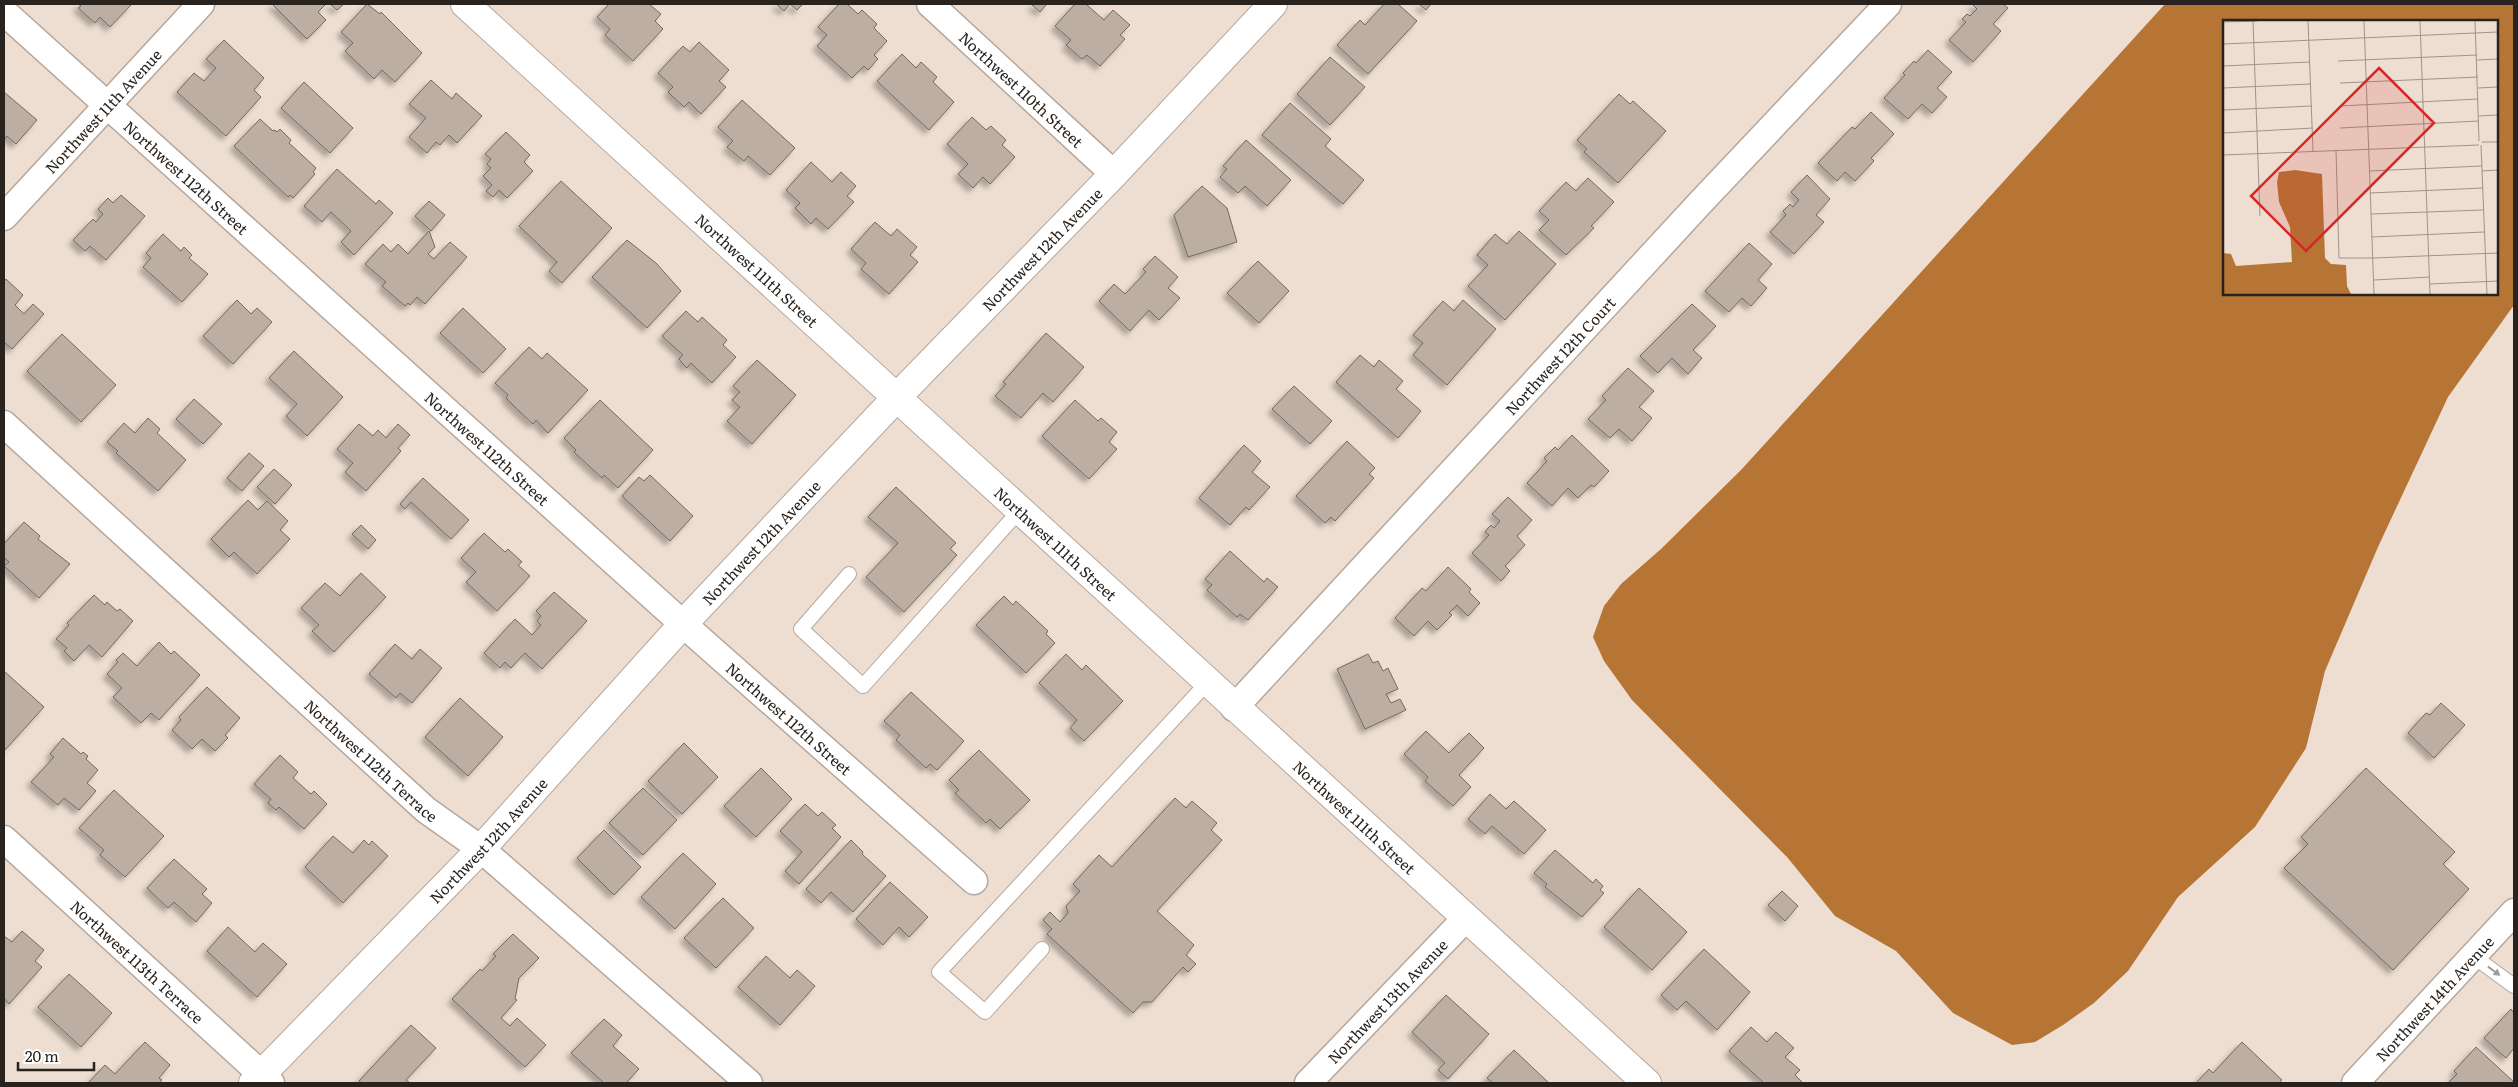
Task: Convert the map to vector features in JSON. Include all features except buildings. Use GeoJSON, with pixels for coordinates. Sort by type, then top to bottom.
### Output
{"type":"FeatureCollection","features":[{"type":"Feature","properties":{"kind":"street","name":"Northwest 11th Avenue"},"geometry":{"type":"LineString","coordinates":[[4,217],[201,4]]}},
{"type":"Feature","properties":{"kind":"street","name":"Northwest 111th Street"},"geometry":{"type":"LineString","coordinates":[[466,4],[898,396],[1234,708],[1647,1083]]}},
{"type":"Feature","properties":{"kind":"street","name":"Northwest 110th Street"},"geometry":{"type":"LineString","coordinates":[[930,4],[1114,174]]}},
{"type":"Feature","properties":{"kind":"street","name":"Northwest 12th Avenue"},"geometry":{"type":"LineString","coordinates":[[262,1080],[481,849],[683,624],[898,396],[1114,174],[1273,4]]}},
{"type":"Feature","properties":{"kind":"street","name":"Northwest 12th Court"},"geometry":{"type":"LineString","coordinates":[[1234,708],[1693,210],[1888,4]]}},
{"type":"Feature","properties":{"kind":"street","name":"Northwest 112th Street"},"geometry":{"type":"LineString","coordinates":[[4,12],[107,107],[683,624],[974,881]]}},
{"type":"Feature","properties":{"kind":"street","name":"Northwest 112th Terrace"},"geometry":{"type":"LineString","coordinates":[[4,424],[426,810],[481,849],[749,1083]]}},
{"type":"Feature","properties":{"kind":"street","name":"Northwest 113th Terrace"},"geometry":{"type":"LineString","coordinates":[[4,840],[262,1080]]}},
{"type":"Feature","properties":{"kind":"street","name":"Northwest 13th Avenue"},"geometry":{"type":"LineString","coordinates":[[1308,1083],[1466,918]]}},
{"type":"Feature","properties":{"kind":"street","name":"Northwest 14th Avenue"},"geometry":{"type":"LineString","coordinates":[[2355,1083],[2473,956],[2510,926]]}},
{"type":"Feature","properties":{"kind":"lane"},"geometry":{"type":"LineString","coordinates":[[849,574],[801,629],[863,686],[1020,510]]}},
{"type":"Feature","properties":{"kind":"lane"},"geometry":{"type":"LineString","coordinates":[[1042,949],[985,1012],[939,972],[1207,683]]}},
{"type":"Feature","properties":{"kind":"lane"},"geometry":{"type":"LineString","coordinates":[[2473,956],[2514,986]]}},
{"type":"Feature","properties":{"kind":"shaded area"},"geometry":{"type":"Polygon","coordinates":[[[2165,4],[2514,4],[2514,305],[2448,397],[2378,547],[2325,671],[2306,748],[2255,827],[2178,897],[2128,971],[2094,1003],[2063,1025],[2035,1042],[2012,1045],[1953,1013],[1896,951],[1835,916],[1787,857],[1632,700],[1604,661],[1593,637],[1604,606],[1621,584],[1661,549],[1741,470],[2165,4]]]}}]}
